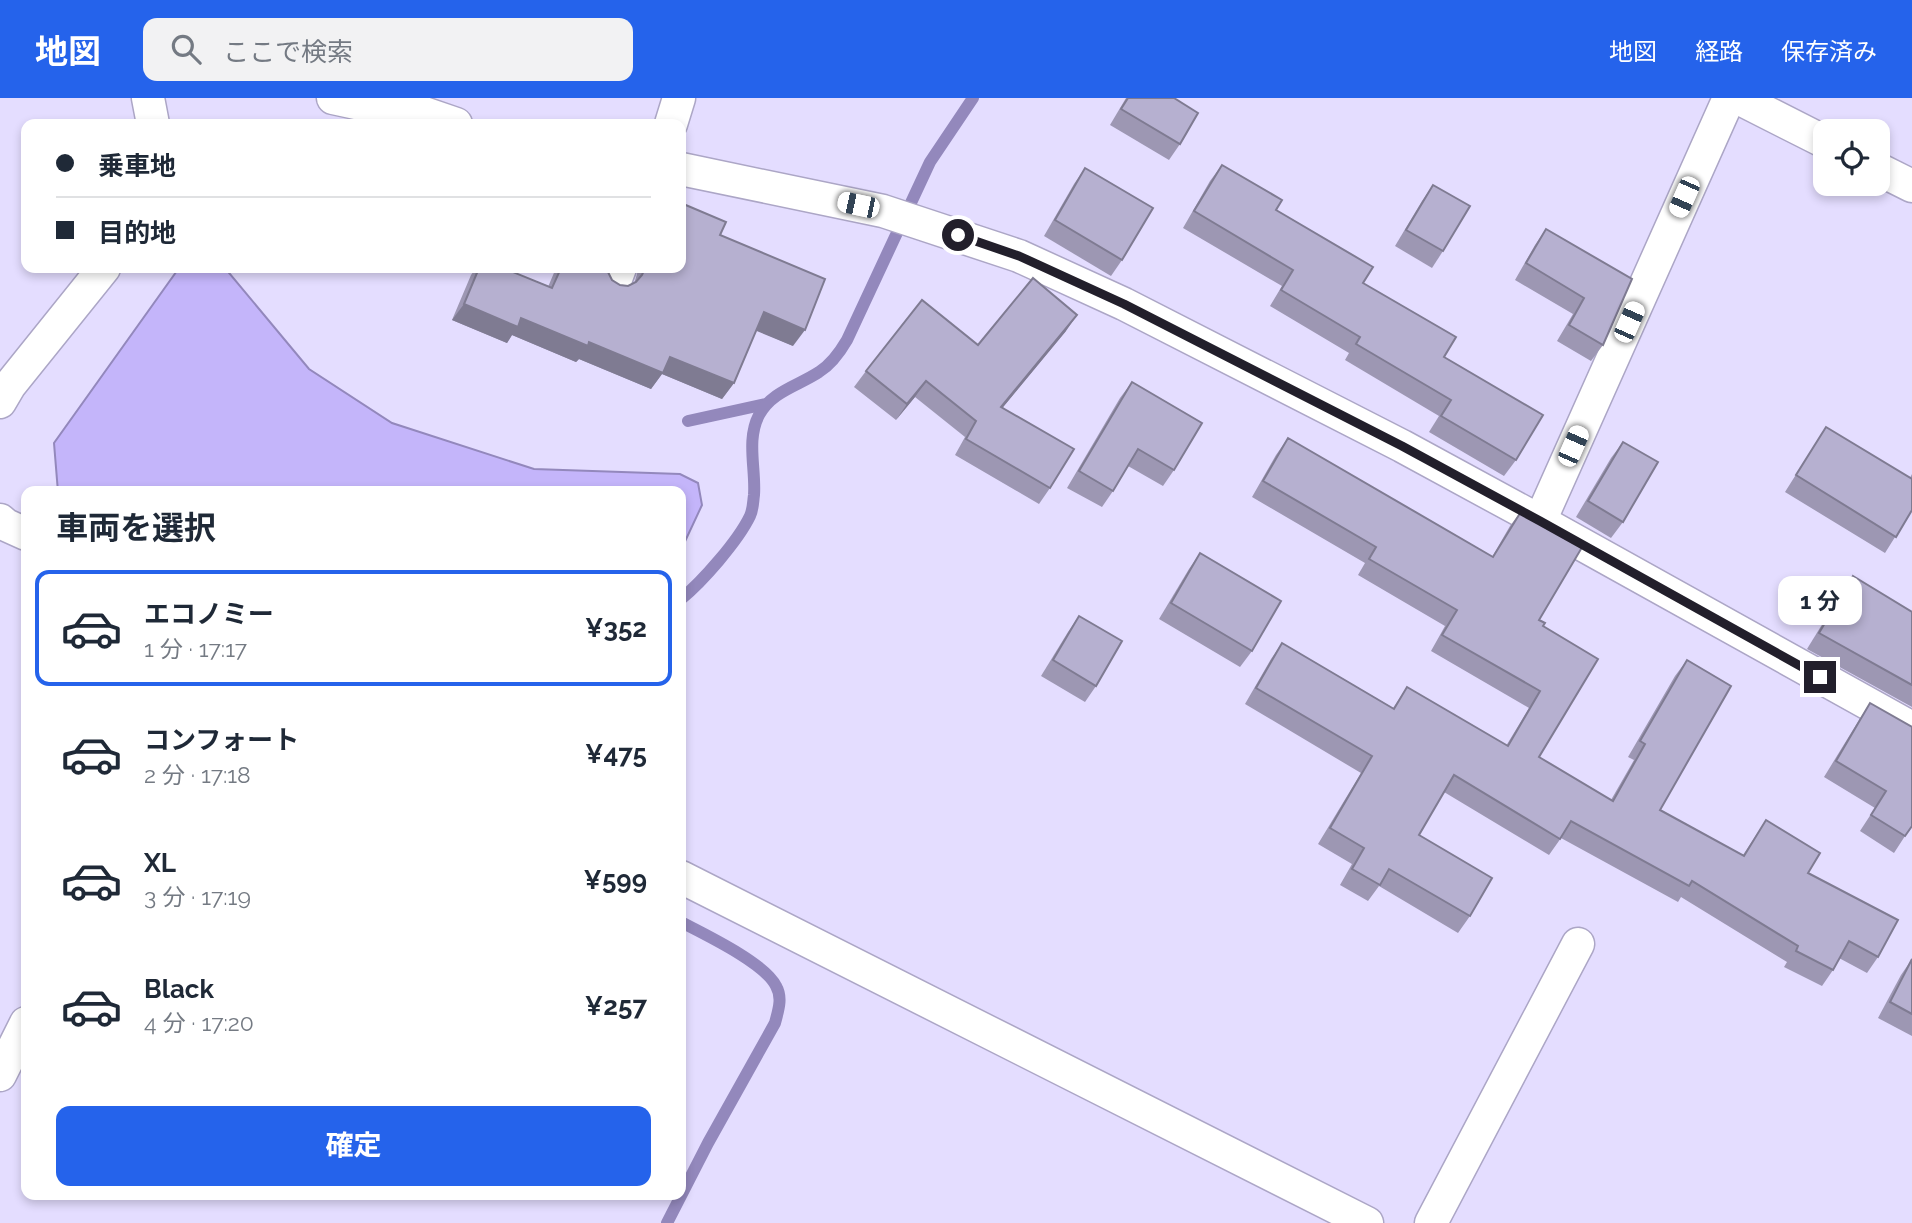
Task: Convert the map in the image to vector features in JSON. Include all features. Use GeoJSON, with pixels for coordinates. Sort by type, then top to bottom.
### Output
{"type":"FeatureCollection","features":[{"type":"Feature","properties":{"kind":"street"},"geometry":{"type":"LineString","coordinates":[[148,98],[152,119]]}},
{"type":"Feature","properties":{"kind":"street"},"geometry":{"type":"LineString","coordinates":[[333,98],[393,111],[423,105],[447,119]]}},
{"type":"Feature","properties":{"kind":"street"},"geometry":{"type":"LineString","coordinates":[[673,119],[679,98]]}},
{"type":"Feature","properties":{"kind":"street"},"geometry":{"type":"LineString","coordinates":[[1540,521],[1729,98]]}},
{"type":"Feature","properties":{"kind":"street"},"geometry":{"type":"LineString","coordinates":[[1738,98],[1813,136]]}},
{"type":"Feature","properties":{"kind":"street"},"geometry":{"type":"LineString","coordinates":[[686,170],[883,211],[1019,256],[1124,304],[1402,446],[1912,728]]}},
{"type":"Feature","properties":{"kind":"street"},"geometry":{"type":"LineString","coordinates":[[1890,175],[1912,186]]}},
{"type":"Feature","properties":{"kind":"street"},"geometry":{"type":"LineString","coordinates":[[0,402],[10,385],[100,273]]}},
{"type":"Feature","properties":{"kind":"street"},"geometry":{"type":"LineString","coordinates":[[0,520],[21,532]]}},
{"type":"Feature","properties":{"kind":"street"},"geometry":{"type":"LineString","coordinates":[[686,880],[1367,1223]]}},
{"type":"Feature","properties":{"kind":"street"},"geometry":{"type":"LineString","coordinates":[[1431,1223],[1577,944]]}},
{"type":"Feature","properties":{"kind":"street"},"geometry":{"type":"LineString","coordinates":[[0,1074],[21,1033]]}},
{"type":"Feature","properties":{"kind":"shaded area"},"geometry":{"type":"Polygon","coordinates":[[[175,273],[229,273],[309,369],[392,423],[534,469],[680,474],[698,483],[702,505],[686,539],[686,486],[58,486],[54,443],[175,273]]]}},
{"type":"Feature","properties":{"kind":"building"},"geometry":{"type":"Polygon","coordinates":[[[1128,98],[1174,98],[1198,113],[1180,144],[1121,109],[1128,98]]]}},
{"type":"Feature","properties":{"kind":"building"},"geometry":{"type":"Polygon","coordinates":[[[1222,165],[1282,200],[1276,210],[1373,267],[1363,283],[1456,337],[1444,357],[1543,415],[1516,460],[1441,416],[1451,400],[1356,344],[1360,337],[1281,290],[1293,270],[1194,211],[1222,165]]]}},
{"type":"Feature","properties":{"kind":"building"},"geometry":{"type":"Polygon","coordinates":[[[1085,168],[1153,208],[1122,260],[1055,220],[1085,168]]]}},
{"type":"Feature","properties":{"kind":"building"},"geometry":{"type":"Polygon","coordinates":[[[1433,185],[1470,206],[1443,251],[1406,230],[1433,185]]]}},
{"type":"Feature","properties":{"kind":"building"},"geometry":{"type":"Polygon","coordinates":[[[686,205],[726,222],[720,235],[825,279],[805,330],[764,312],[734,383],[670,357],[663,373],[589,342],[588,346],[521,318],[518,327],[464,304],[477,273],[515,273],[552,288],[559,273],[608,273],[612,280],[628,286],[642,275],[686,273],[686,205]]]}},
{"type":"Feature","properties":{"kind":"building"},"geometry":{"type":"Polygon","coordinates":[[[1546,229],[1632,279],[1603,345],[1569,325],[1584,298],[1526,263],[1546,229]]]}},
{"type":"Feature","properties":{"kind":"building"},"geometry":{"type":"Polygon","coordinates":[[[1033,278],[1077,315],[1001,407],[1074,449],[1050,488],[966,439],[976,421],[926,381],[907,404],[866,371],[922,300],[978,345],[1033,278]]]}},
{"type":"Feature","properties":{"kind":"building"},"geometry":{"type":"Polygon","coordinates":[[[1132,382],[1202,423],[1174,470],[1138,449],[1113,491],[1079,471],[1132,382]]]}},
{"type":"Feature","properties":{"kind":"building"},"geometry":{"type":"Polygon","coordinates":[[[1826,427],[1912,479],[1912,510],[1896,537],[1796,475],[1826,427]]]}},
{"type":"Feature","properties":{"kind":"building"},"geometry":{"type":"Polygon","coordinates":[[[1288,438],[1493,557],[1522,510],[1584,544],[1539,620],[1545,623],[1543,626],[1598,659],[1539,757],[1613,801],[1645,744],[1640,741],[1687,660],[1731,686],[1660,810],[1744,856],[1766,820],[1820,853],[1808,873],[1898,920],[1878,957],[1849,941],[1833,970],[1796,951],[1798,946],[1692,881],[1689,886],[1571,821],[1560,839],[1454,775],[1419,835],[1492,878],[1470,916],[1389,869],[1380,885],[1352,869],[1364,848],[1330,828],[1372,756],[1256,688],[1282,643],[1394,709],[1407,687],[1508,746],[1540,691],[1442,635],[1457,610],[1369,559],[1376,547],[1263,481],[1288,438]]]}},
{"type":"Feature","properties":{"kind":"building"},"geometry":{"type":"Polygon","coordinates":[[[1623,442],[1658,462],[1623,522],[1588,501],[1623,442]]]}},
{"type":"Feature","properties":{"kind":"building"},"geometry":{"type":"Polygon","coordinates":[[[1200,553],[1281,601],[1252,651],[1171,603],[1200,553]]]}},
{"type":"Feature","properties":{"kind":"building"},"geometry":{"type":"Polygon","coordinates":[[[1853,576],[1912,612],[1912,685],[1819,633],[1853,576]]]}},
{"type":"Feature","properties":{"kind":"building"},"geometry":{"type":"Polygon","coordinates":[[[1079,616],[1122,641],[1096,686],[1053,660],[1079,616]]]}},
{"type":"Feature","properties":{"kind":"building"},"geometry":{"type":"Polygon","coordinates":[[[1870,703],[1912,727],[1912,826],[1905,836],[1871,815],[1886,791],[1836,761],[1870,703]]]}},
{"type":"Feature","properties":{"kind":"building"},"geometry":{"type":"Polygon","coordinates":[[[1912,959],[1912,1014],[1890,1002],[1912,959]]]}},
{"type":"Feature","properties":{"kind":"waterway"},"geometry":{"type":"LineString","coordinates":[[686,594],[719,560],[751,514],[754,485],[753,434],[759,415],[778,395],[824,369],[842,349],[930,162],[973,98]]}},
{"type":"Feature","properties":{"kind":"waterway"},"geometry":{"type":"LineString","coordinates":[[688,421],[766,404]]}},
{"type":"Feature","properties":{"kind":"waterway"},"geometry":{"type":"LineString","coordinates":[[686,925],[760,968],[776,986],[780,1000],[775,1023],[686,1186]]}},
{"type":"Feature","properties":{"kind":"waterway"},"geometry":{"type":"LineString","coordinates":[[667,1223],[679,1200]]}},
{"type":"Feature","properties":{"kind":"route"},"geometry":{"type":"LineString","coordinates":[[958,235],[1019,256],[1124,304],[1402,446],[1820,677]]}}]}
